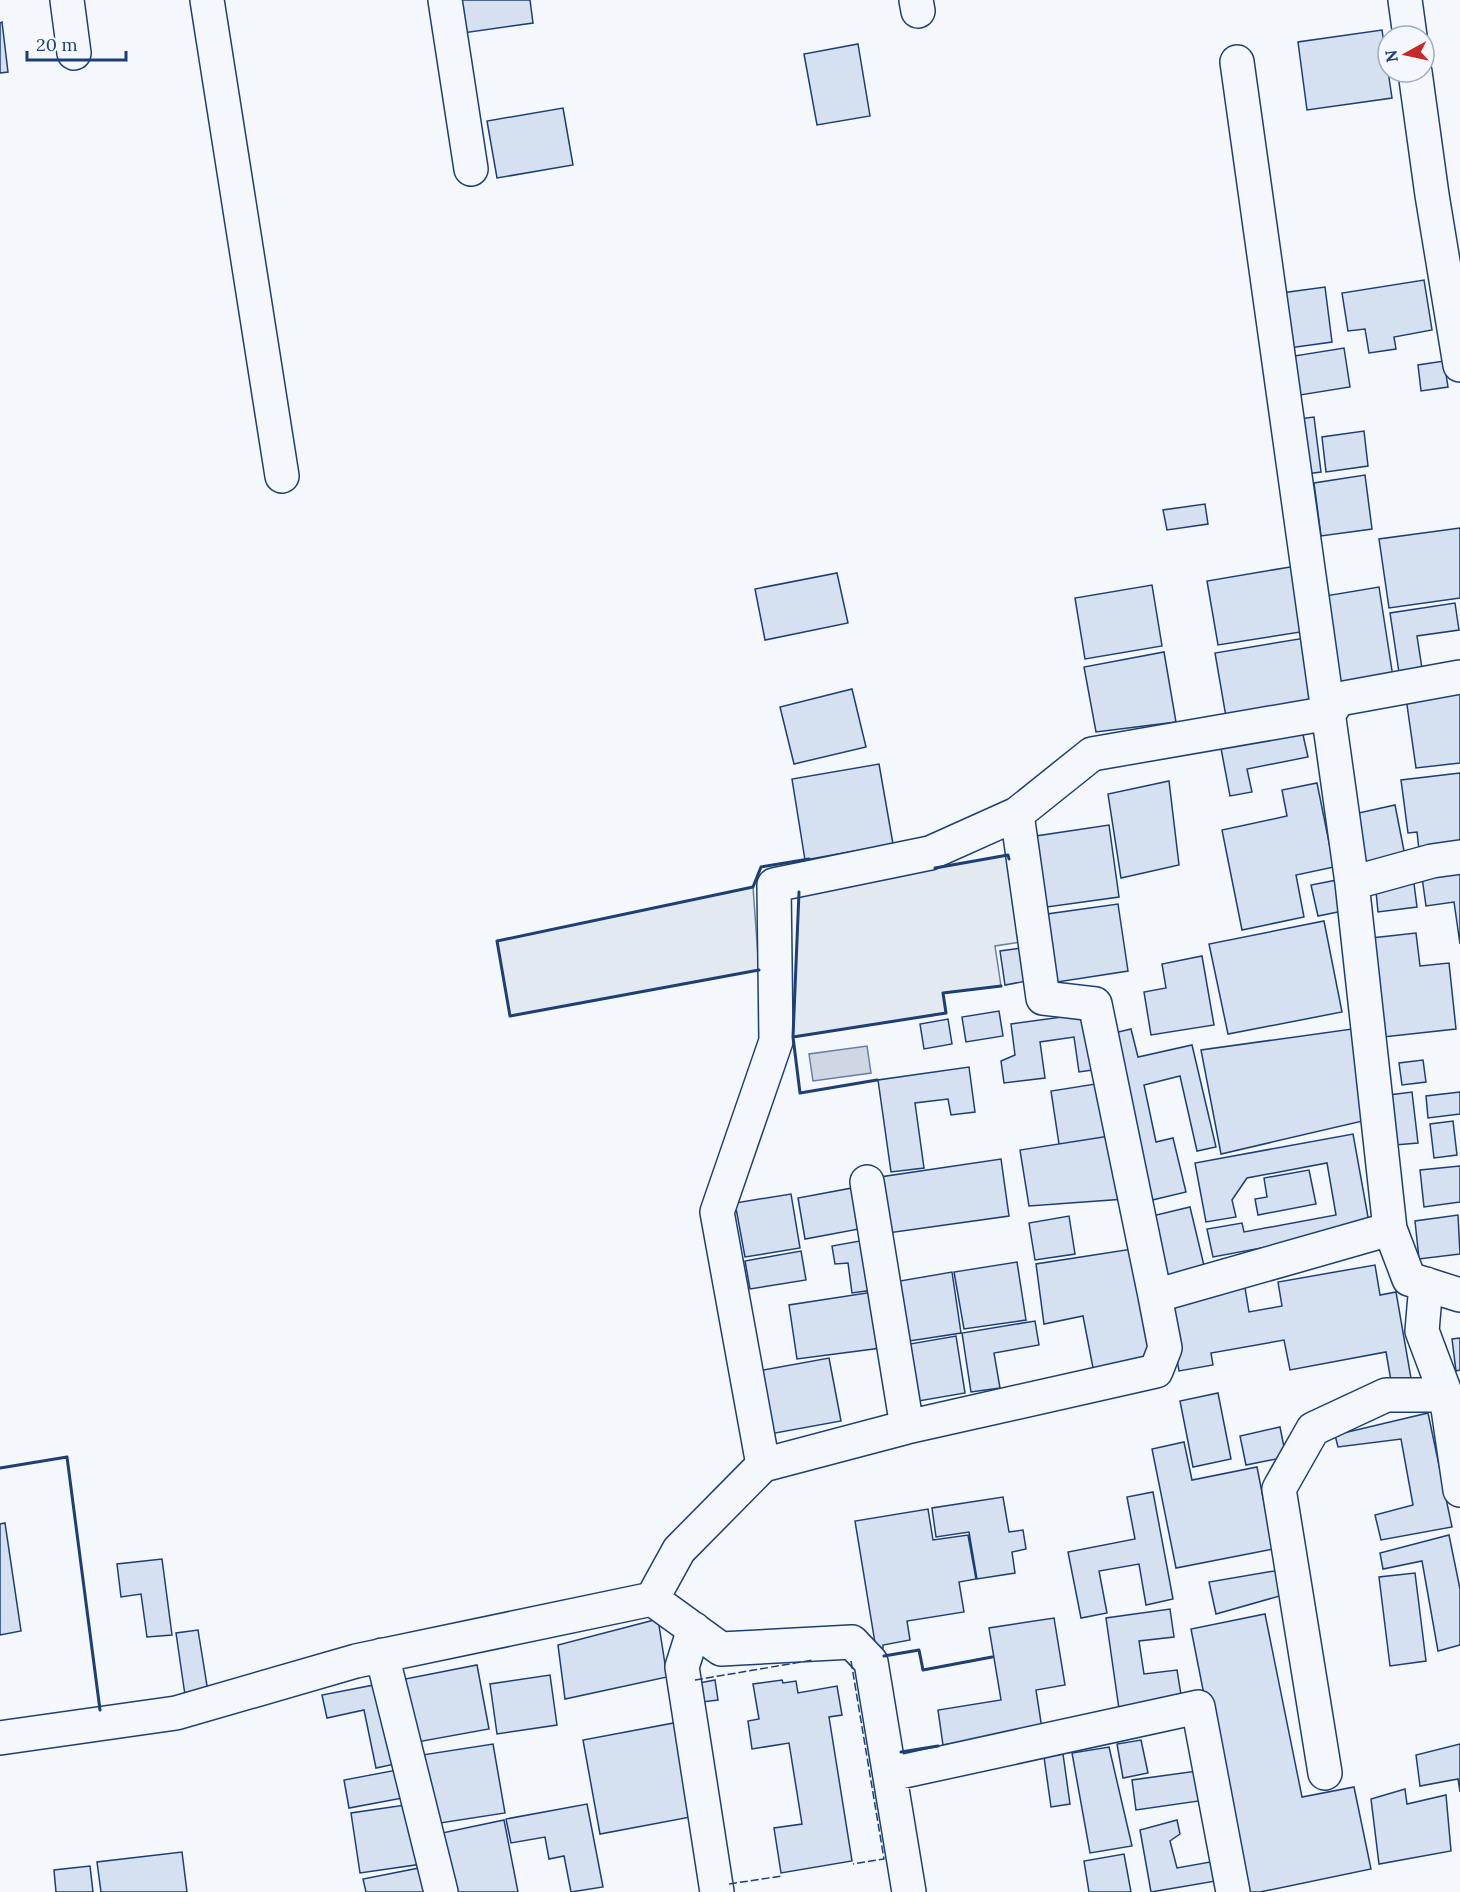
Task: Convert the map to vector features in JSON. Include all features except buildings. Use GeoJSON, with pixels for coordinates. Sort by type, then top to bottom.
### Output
{"type":"FeatureCollection","features":[{"type":"Feature","properties":{"kind":"street"},"geometry":{"type":"LineString","coordinates":[[67,0],[74,52]]}},
{"type":"Feature","properties":{"kind":"street"},"geometry":{"type":"LineString","coordinates":[[207,0],[282,476]]}},
{"type":"Feature","properties":{"kind":"street"},"geometry":{"type":"LineString","coordinates":[[445,0],[471,169]]}},
{"type":"Feature","properties":{"kind":"street"},"geometry":{"type":"LineString","coordinates":[[1406,0],[1409,24]]}},
{"type":"Feature","properties":{"kind":"street"},"geometry":{"type":"LineString","coordinates":[[1237,62],[1352,883],[1390,1229],[1409,1279],[1460,1294]]}},
{"type":"Feature","properties":{"kind":"street"},"geometry":{"type":"LineString","coordinates":[[1417,84],[1460,365]]}},
{"type":"Feature","properties":{"kind":"street"},"geometry":{"type":"LineString","coordinates":[[763,1465],[717,1212],[776,1041],[774,885],[930,853],[1017,814],[1092,754],[1329,713],[1339,699],[1460,677]]}},
{"type":"Feature","properties":{"kind":"street"},"geometry":{"type":"LineString","coordinates":[[652,1599],[679,1550],[763,1465],[907,1427],[1156,1371],[1165,1348],[1095,1004],[1043,998],[1017,814]]}},
{"type":"Feature","properties":{"kind":"street"},"geometry":{"type":"LineString","coordinates":[[1352,883],[1432,861],[1460,857]]}},
{"type":"Feature","properties":{"kind":"street"},"geometry":{"type":"LineString","coordinates":[[867,1182],[907,1427]]}},
{"type":"Feature","properties":{"kind":"street"},"geometry":{"type":"LineString","coordinates":[[1155,1296],[1390,1229]]}},
{"type":"Feature","properties":{"kind":"street"},"geometry":{"type":"LineString","coordinates":[[1426,1284],[1422,1331],[1446,1395],[1460,1490]]}},
{"type":"Feature","properties":{"kind":"street"},"geometry":{"type":"LineString","coordinates":[[1325,1773],[1279,1489],[1313,1429],[1386,1395],[1446,1395]]}},
{"type":"Feature","properties":{"kind":"street"},"geometry":{"type":"LineString","coordinates":[[0,1738],[176,1713],[382,1655],[652,1599],[721,1648],[852,1642],[871,1662],[909,1892]]}},
{"type":"Feature","properties":{"kind":"street"},"geometry":{"type":"LineString","coordinates":[[694,1629],[682,1667],[717,1892]]}},
{"type":"Feature","properties":{"kind":"street"},"geometry":{"type":"LineString","coordinates":[[382,1655],[441,1892]]}},
{"type":"Feature","properties":{"kind":"street"},"geometry":{"type":"LineString","coordinates":[[891,1774],[1198,1707],[1232,1892]]}},
{"type":"Feature","properties":{"kind":"shaded area"},"geometry":{"type":"Polygon","coordinates":[[[1008,855],[1021,942],[995,946],[1001,986],[943,993],[946,1013],[793,1037],[799,892],[1008,855]]]}},
{"type":"Feature","properties":{"kind":"shaded area"},"geometry":{"type":"Polygon","coordinates":[[[753,887],[759,970],[510,1016],[497,941],[753,887]]]}},
{"type":"Feature","properties":{"kind":"shaded area"},"geometry":{"type":"Polygon","coordinates":[[[867,1046],[871,1073],[813,1081],[809,1054],[867,1046]]]}},
{"type":"Feature","properties":{"kind":"fence"},"geometry":{"type":"LineString","coordinates":[[695,1680],[813,1660]]}},
{"type":"Feature","properties":{"kind":"fence"},"geometry":{"type":"LineString","coordinates":[[851,1661],[884,1859],[853,1864]]}},
{"type":"Feature","properties":{"kind":"fence"},"geometry":{"type":"LineString","coordinates":[[729,1884],[782,1876]]}},
{"type":"Feature","properties":{"kind":"wall"},"geometry":{"type":"LineString","coordinates":[[935,868],[1008,855],[1009,859]]}},
{"type":"Feature","properties":{"kind":"wall"},"geometry":{"type":"LineString","coordinates":[[759,970],[510,1016],[497,941],[753,887],[761,867],[809,859]]}},
{"type":"Feature","properties":{"kind":"wall"},"geometry":{"type":"LineString","coordinates":[[799,892],[793,1037],[946,1013],[943,993],[1001,986]]}},
{"type":"Feature","properties":{"kind":"wall"},"geometry":{"type":"LineString","coordinates":[[793,1037],[800,1093],[877,1080]]}},
{"type":"Feature","properties":{"kind":"wall"},"geometry":{"type":"LineString","coordinates":[[0,1468],[67,1457],[100,1710]]}},
{"type":"Feature","properties":{"kind":"wall"},"geometry":{"type":"LineString","coordinates":[[884,1656],[919,1650],[923,1670],[992,1657]]}},
{"type":"Feature","properties":{"kind":"wall"},"geometry":{"type":"LineString","coordinates":[[901,1752],[938,1746]]}}]}
